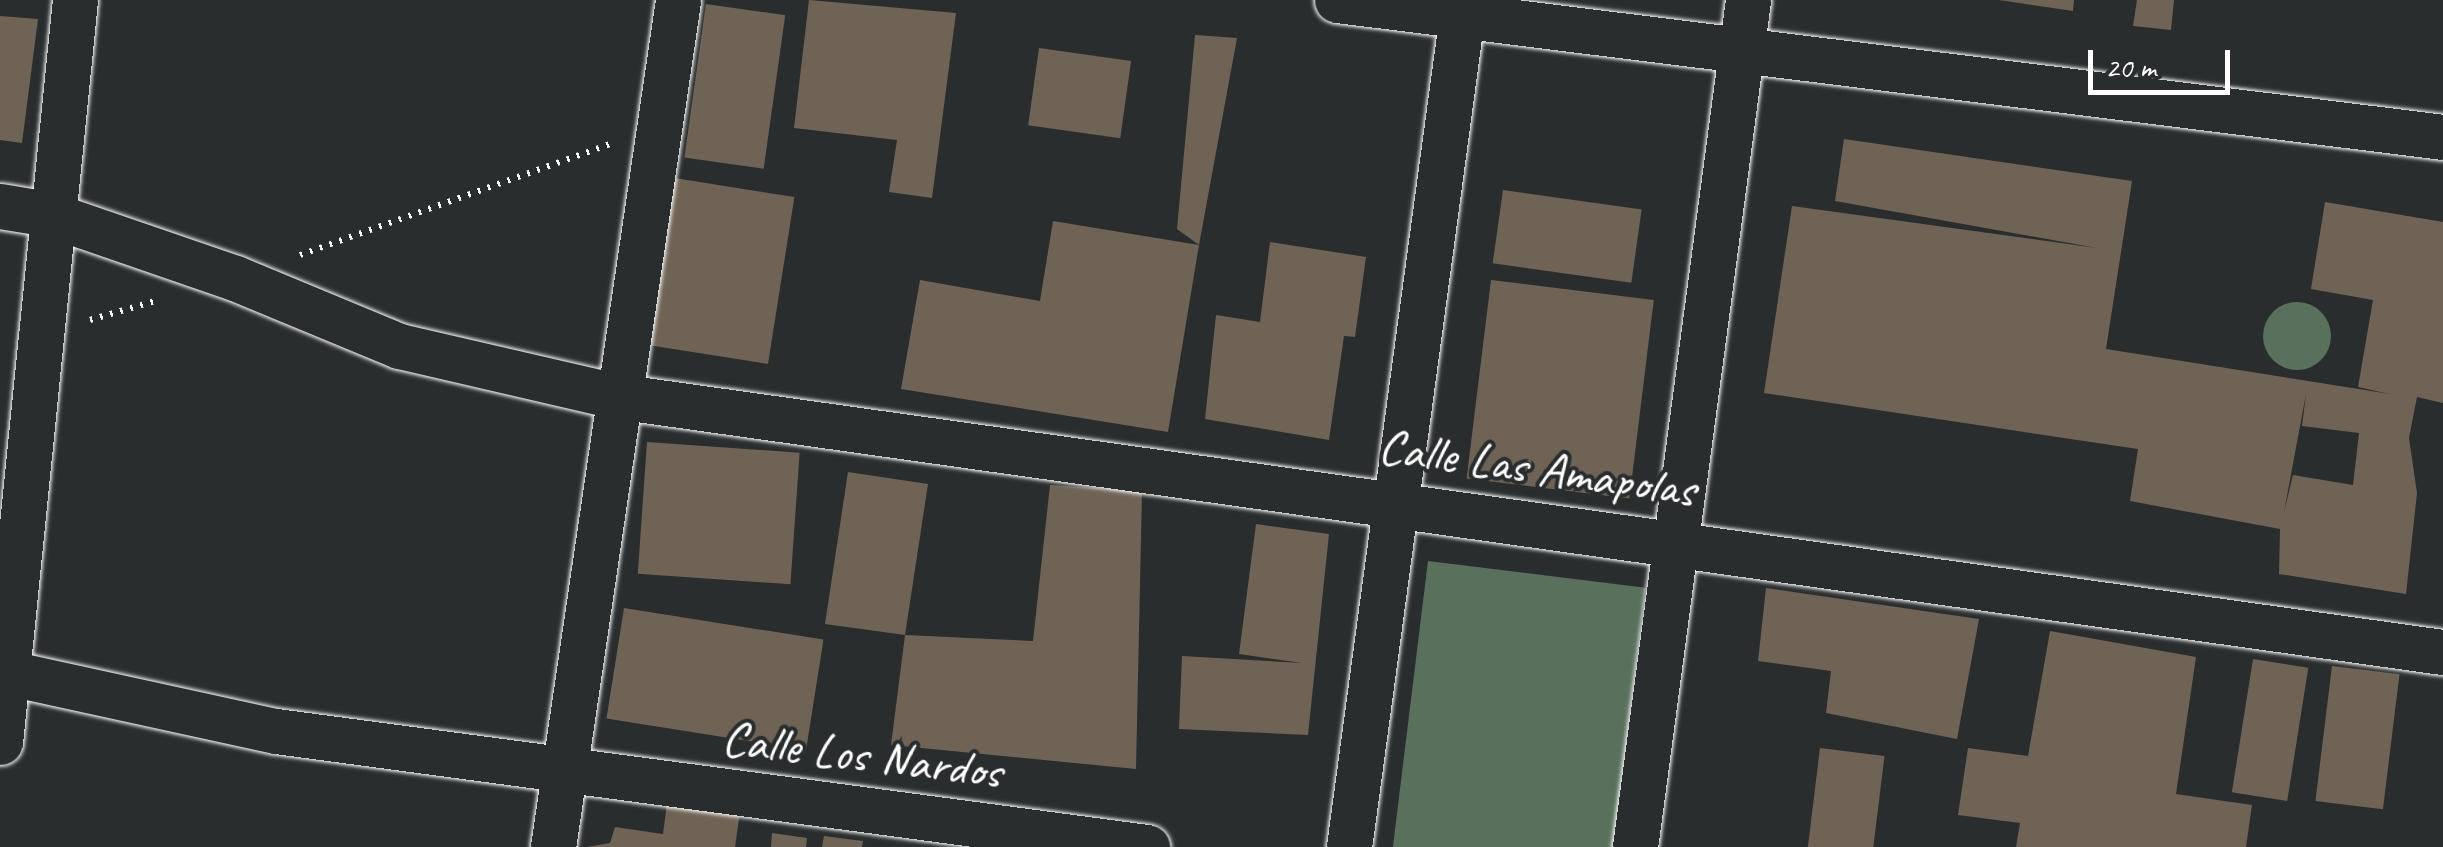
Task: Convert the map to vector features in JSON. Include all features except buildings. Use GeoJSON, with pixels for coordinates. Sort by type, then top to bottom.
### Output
{"type":"FeatureCollection","features":[{"type":"Feature","properties":{"kind":"street"},"geometry":{"type":"LineString","coordinates":[[0,742],[50,214],[76,0]]}},
{"type":"Feature","properties":{"kind":"street"},"geometry":{"type":"LineString","coordinates":[[553,847],[616,396],[678,0]]}},
{"type":"Feature","properties":{"kind":"street"},"geometry":{"type":"LineString","coordinates":[[1337,0],[1463,8],[1741,52],[2443,137]]}},
{"type":"Feature","properties":{"kind":"street"},"geometry":{"type":"LineString","coordinates":[[1635,847],[1672,541],[1748,0]]}},
{"type":"Feature","properties":{"kind":"street"},"geometry":{"type":"LineString","coordinates":[[1348,847],[1463,8]]}},
{"type":"Feature","properties":{"kind":"street","name":"Calle Las Amapolas"},"geometry":{"type":"LineString","coordinates":[[0,206],[50,214],[235,278],[399,346],[616,396],[2443,652]]}},
{"type":"Feature","properties":{"kind":"street","name":"Calle Los Nardos"},"geometry":{"type":"LineString","coordinates":[[6,672],[276,730],[563,772],[1148,847]]}},
{"type":"Feature","properties":{"kind":"path"},"geometry":{"type":"LineString","coordinates":[[235,278],[661,126]]}},
{"type":"Feature","properties":{"kind":"path"},"geometry":{"type":"LineString","coordinates":[[40,334],[164,299]]}},
{"type":"Feature","properties":{"kind":"green space"},"geometry":{"type":"Polygon","coordinates":[[[2297,302],[2321,312],[2331,336],[2321,360],[2297,370],[2273,360],[2263,336],[2273,312],[2297,302]]]}},
{"type":"Feature","properties":{"kind":"green space"},"geometry":{"type":"Polygon","coordinates":[[[1428,561],[1645,588],[1614,847],[1393,847],[1428,561]]]}}]}
